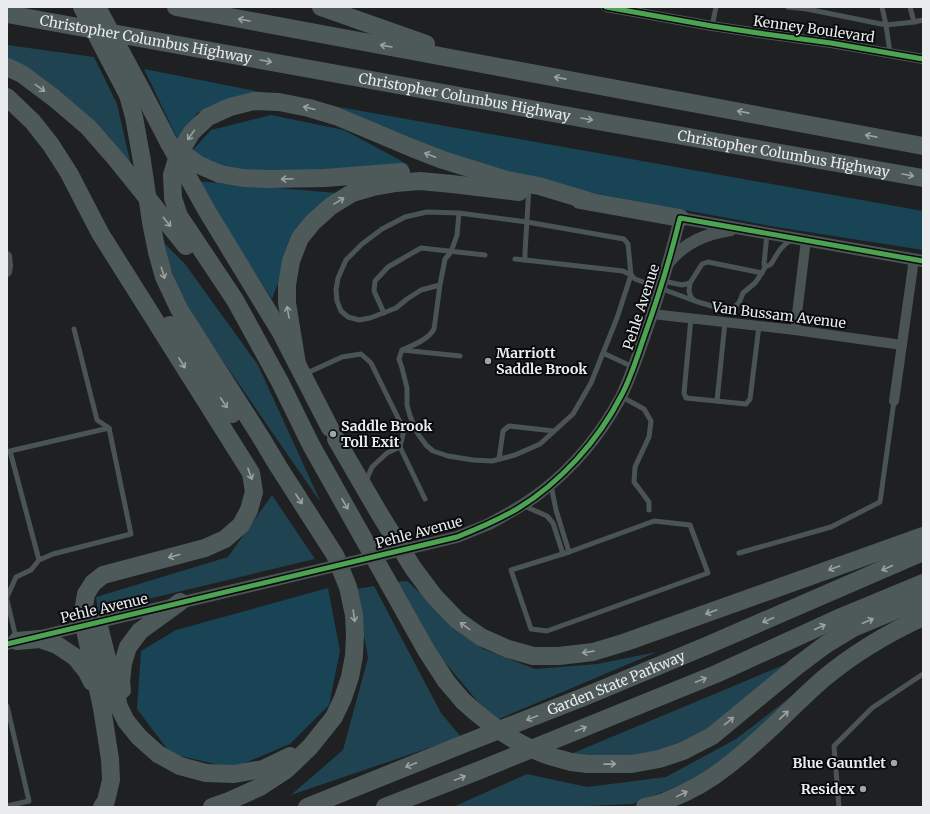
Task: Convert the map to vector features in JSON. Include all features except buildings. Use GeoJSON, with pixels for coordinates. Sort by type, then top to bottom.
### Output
{"type":"FeatureCollection","features":[{"type":"Feature","properties":{"kind":"highway"},"geometry":{"type":"LineString","coordinates":[[82,7],[135,93],[169,143],[207,211],[280,331],[333,434],[413,568],[434,596],[457,620],[481,637],[508,650],[533,656],[559,656],[593,652],[626,642],[923,536]]}},
{"type":"Feature","properties":{"kind":"highway"},"geometry":{"type":"LineString","coordinates":[[97,7],[135,93],[134,117],[151,222],[164,278],[179,309],[335,555],[348,587],[354,615],[354,656],[350,677],[343,698],[334,717],[310,747],[286,770],[260,787],[212,807]]}},
{"type":"Feature","properties":{"kind":"highway"},"geometry":{"type":"LineString","coordinates":[[176,7],[923,146]]}},
{"type":"Feature","properties":{"kind":"highway"},"geometry":{"type":"LineString","coordinates":[[321,7],[479,63]]}},
{"type":"Feature","properties":{"kind":"highway","name":"Christopher Columbus Highway"},"geometry":{"type":"LineString","coordinates":[[7,14],[608,123],[923,178]]}},
{"type":"Feature","properties":{"kind":"highway"},"geometry":{"type":"LineString","coordinates":[[7,67],[22,74],[54,98],[88,128],[116,159],[177,234],[260,345]]}},
{"type":"Feature","properties":{"kind":"highway"},"geometry":{"type":"LineString","coordinates":[[7,97],[33,122],[52,145],[100,233],[251,473],[254,492],[249,510],[240,525],[225,539],[206,548],[103,575],[93,583],[86,594],[84,606],[119,707],[126,721],[139,737],[158,754],[180,766],[206,773],[234,774],[263,769],[288,757],[310,740],[334,717]]}},
{"type":"Feature","properties":{"kind":"highway"},"geometry":{"type":"LineString","coordinates":[[529,189],[507,180],[443,160],[336,116],[301,106],[279,102],[254,101],[230,107],[208,116],[192,132],[178,155],[172,175],[173,198],[179,216],[235,300],[280,382],[311,445],[426,650],[446,681],[463,701],[498,731],[542,753],[571,762],[588,764],[632,764],[659,759],[684,751],[712,736],[797,666],[825,645],[853,628],[923,599]]}},
{"type":"Feature","properties":{"kind":"highway"},"geometry":{"type":"LineString","coordinates":[[169,143],[186,157],[199,165],[220,174],[243,178],[269,180],[325,178],[397,172],[434,172],[507,180]]}},
{"type":"Feature","properties":{"kind":"highway"},"geometry":{"type":"LineString","coordinates":[[69,174],[99,214],[152,301],[186,346],[251,442],[278,466]]}},
{"type":"Feature","properties":{"kind":"highway"},"geometry":{"type":"LineString","coordinates":[[300,369],[287,303],[287,285],[291,261],[300,238],[313,222],[331,206],[352,193],[373,187],[420,181],[529,189],[680,218]]}},
{"type":"Feature","properties":{"kind":"highway","name":"Garden State Parkway"},"geometry":{"type":"LineString","coordinates":[[307,807],[601,690],[923,552]]}},
{"type":"Feature","properties":{"kind":"highway","name":"Garden State Parkway"},"geometry":{"type":"LineString","coordinates":[[385,807],[716,674],[848,614],[923,582]]}},
{"type":"Feature","properties":{"kind":"highway"},"geometry":{"type":"LineString","coordinates":[[139,737],[124,701],[121,682],[123,663],[128,647],[140,631],[180,602]]}},
{"type":"Feature","properties":{"kind":"highway"},"geometry":{"type":"LineString","coordinates":[[645,807],[667,801],[697,786],[725,768],[836,669],[876,642],[923,617]]}},
{"type":"Feature","properties":{"kind":"highway"},"geometry":{"type":"LineString","coordinates":[[91,623],[110,759],[111,780],[106,801],[102,807]]}},
{"type":"Feature","properties":{"kind":"highway"},"geometry":{"type":"LineString","coordinates":[[12,643],[40,639],[57,645],[75,657],[87,672],[102,708]]}},
{"type":"Feature","properties":{"kind":"street","name":"Kenney Boulevard"},"geometry":{"type":"LineString","coordinates":[[606,7],[712,26],[831,43],[923,59]]}},
{"type":"Feature","properties":{"kind":"street","name":"Pehle Avenue"},"geometry":{"type":"LineString","coordinates":[[12,643],[457,537],[489,524],[523,505],[541,493],[586,449],[605,423],[621,397],[634,368],[662,285],[680,218]]}},
{"type":"Feature","properties":{"kind":"street"},"geometry":{"type":"LineString","coordinates":[[680,218],[918,260],[902,345],[894,400]]}},
{"type":"Feature","properties":{"kind":"street"},"geometry":{"type":"LineString","coordinates":[[668,263],[677,253],[695,240],[715,232],[740,229]]}},
{"type":"Feature","properties":{"kind":"street"},"geometry":{"type":"LineString","coordinates":[[795,330],[802,239]]}},
{"type":"Feature","properties":{"kind":"street"},"geometry":{"type":"LineString","coordinates":[[7,256],[7,272]]}},
{"type":"Feature","properties":{"kind":"street","name":"Van Bussam Avenue"},"geometry":{"type":"LineString","coordinates":[[652,314],[795,330],[902,345]]}},
{"type":"Feature","properties":{"kind":"lane"},"geometry":{"type":"LineString","coordinates":[[712,26],[716,7]]}},
{"type":"Feature","properties":{"kind":"lane"},"geometry":{"type":"LineString","coordinates":[[788,7],[807,8],[886,25],[923,20]]}},
{"type":"Feature","properties":{"kind":"lane"},"geometry":{"type":"LineString","coordinates":[[882,7],[890,53]]}},
{"type":"Feature","properties":{"kind":"lane"},"geometry":{"type":"LineString","coordinates":[[910,7],[914,22]]}},
{"type":"Feature","properties":{"kind":"lane"},"geometry":{"type":"LineString","coordinates":[[525,260],[529,189]]}},
{"type":"Feature","properties":{"kind":"lane"},"geometry":{"type":"LineString","coordinates":[[440,285],[421,290],[396,308],[370,318],[359,320],[348,317],[341,311],[337,301],[336,290],[338,278],[346,260],[362,244],[382,229],[405,217],[427,212],[459,213],[527,222],[624,239],[628,244],[631,275],[617,318],[590,383],[573,414],[540,444],[515,455],[492,461],[448,456],[433,451],[426,445],[418,434],[410,416],[407,405],[406,388],[399,359],[402,350],[432,334],[434,329],[444,259],[451,252],[457,235],[459,213]]}},
{"type":"Feature","properties":{"kind":"lane"},"geometry":{"type":"LineString","coordinates":[[662,285],[695,301],[725,310],[732,309],[739,303],[743,293],[755,283],[765,267],[767,233]]}},
{"type":"Feature","properties":{"kind":"lane"},"geometry":{"type":"LineString","coordinates":[[765,267],[770,266],[774,257],[782,246],[789,241],[802,239]]}},
{"type":"Feature","properties":{"kind":"lane"},"geometry":{"type":"LineString","coordinates":[[384,313],[374,291],[375,281],[388,267],[421,248],[484,255]]}},
{"type":"Feature","properties":{"kind":"lane"},"geometry":{"type":"LineString","coordinates":[[515,259],[623,271],[635,279],[662,285],[682,285],[690,283]]}},
{"type":"Feature","properties":{"kind":"lane"},"geometry":{"type":"LineString","coordinates":[[695,301],[691,297],[689,291],[690,283],[702,264],[708,262],[762,273]]}},
{"type":"Feature","properties":{"kind":"lane"},"geometry":{"type":"LineString","coordinates":[[691,318],[684,393],[686,398],[746,404],[750,400],[759,326]]}},
{"type":"Feature","properties":{"kind":"lane"},"geometry":{"type":"LineString","coordinates":[[717,401],[725,322]]}},
{"type":"Feature","properties":{"kind":"lane"},"geometry":{"type":"LineString","coordinates":[[12,643],[7,598],[16,577],[31,570],[39,560],[53,554],[131,534],[109,428],[97,420],[74,328]]}},
{"type":"Feature","properties":{"kind":"lane"},"geometry":{"type":"LineString","coordinates":[[402,350],[460,356]]}},
{"type":"Feature","properties":{"kind":"lane"},"geometry":{"type":"LineString","coordinates":[[603,353],[634,368]]}},
{"type":"Feature","properties":{"kind":"lane"},"geometry":{"type":"LineString","coordinates":[[300,369],[361,354],[370,363],[404,430],[400,447],[425,499]]}},
{"type":"Feature","properties":{"kind":"lane"},"geometry":{"type":"LineString","coordinates":[[621,397],[644,410],[652,421],[649,437],[635,467],[634,482],[649,502],[649,510]]}},
{"type":"Feature","properties":{"kind":"lane"},"geometry":{"type":"LineString","coordinates":[[739,554],[831,527],[880,502],[894,400]]}},
{"type":"Feature","properties":{"kind":"lane"},"geometry":{"type":"LineString","coordinates":[[499,459],[503,431],[509,426],[554,431]]}},
{"type":"Feature","properties":{"kind":"lane"},"geometry":{"type":"LineString","coordinates":[[39,560],[10,451],[109,428]]}},
{"type":"Feature","properties":{"kind":"lane"},"geometry":{"type":"LineString","coordinates":[[364,488],[372,467],[387,453],[400,447]]}},
{"type":"Feature","properties":{"kind":"lane"},"geometry":{"type":"LineString","coordinates":[[551,484],[556,510],[568,552]]}},
{"type":"Feature","properties":{"kind":"lane"},"geometry":{"type":"LineString","coordinates":[[523,505],[547,516],[553,523],[563,554]]}},
{"type":"Feature","properties":{"kind":"lane"},"geometry":{"type":"LineString","coordinates":[[654,520],[690,525],[708,573],[547,631],[531,629],[510,570],[568,552],[654,520]]}},
{"type":"Feature","properties":{"kind":"lane"},"geometry":{"type":"LineString","coordinates":[[839,807],[834,746],[872,708],[923,674]]}},
{"type":"Feature","properties":{"kind":"lane"},"geometry":{"type":"LineString","coordinates":[[7,706],[29,801],[7,806]]}},
{"type":"Feature","properties":{"kind":"shaded area"},"geometry":{"type":"Polygon","coordinates":[[[7,45],[94,57],[117,104],[131,166],[7,61],[7,45]]]}},
{"type":"Feature","properties":{"kind":"shaded area"},"geometry":{"type":"Polygon","coordinates":[[[144,69],[271,94],[197,113],[180,144],[144,69]]]}},
{"type":"Feature","properties":{"kind":"shaded area"},"geometry":{"type":"Polygon","coordinates":[[[339,107],[923,211],[923,250],[776,227],[554,186],[440,156],[339,107]]]}},
{"type":"Feature","properties":{"kind":"shaded area"},"geometry":{"type":"Polygon","coordinates":[[[271,115],[344,130],[409,165],[363,172],[235,174],[190,153],[211,130],[271,115]]]}},
{"type":"Feature","properties":{"kind":"shaded area"},"geometry":{"type":"Polygon","coordinates":[[[195,181],[337,193],[296,235],[272,299],[195,181]]]}},
{"type":"Feature","properties":{"kind":"shaded area"},"geometry":{"type":"Polygon","coordinates":[[[161,240],[185,264],[258,365],[321,503],[183,303],[161,240]]]}},
{"type":"Feature","properties":{"kind":"shaded area"},"geometry":{"type":"Polygon","coordinates":[[[272,495],[315,559],[98,611],[96,597],[228,557],[272,495]]]}},
{"type":"Feature","properties":{"kind":"shaded area"},"geometry":{"type":"Polygon","coordinates":[[[407,581],[483,649],[535,669],[597,664],[657,652],[494,721],[422,635],[394,582],[407,581]]]}},
{"type":"Feature","properties":{"kind":"shaded area"},"geometry":{"type":"Polygon","coordinates":[[[374,586],[441,713],[461,737],[291,795],[343,750],[368,658],[356,589],[374,586]]]}},
{"type":"Feature","properties":{"kind":"shaded area"},"geometry":{"type":"Polygon","coordinates":[[[328,588],[340,651],[329,705],[290,744],[233,768],[171,754],[137,709],[141,651],[176,630],[328,588]]]}},
{"type":"Feature","properties":{"kind":"shaded area"},"geometry":{"type":"Polygon","coordinates":[[[791,662],[700,737],[641,768],[585,773],[547,764],[791,662]]]}},
{"type":"Feature","properties":{"kind":"shaded area"},"geometry":{"type":"Polygon","coordinates":[[[806,685],[710,773],[633,804],[563,807],[453,807],[527,774],[587,787],[666,777],[736,739],[806,685]]]}},
{"type":"Feature","properties":{"kind":"cycle path"},"geometry":{"type":"LineString","coordinates":[[606,7],[712,26],[831,43],[923,59]]}},
{"type":"Feature","properties":{"kind":"cycle path"},"geometry":{"type":"LineString","coordinates":[[7,644],[457,537],[502,517],[533,499],[563,474],[589,445],[612,413],[625,389],[664,278],[680,218],[923,261]]}},
{"type":"Feature","properties":{"kind":"place","name":"Marriott Saddle Brook"},"geometry":{"type":"Point","coordinates":[488,361]}},
{"type":"Feature","properties":{"kind":"place","name":"Saddle Brook Toll Exit"},"geometry":{"type":"Point","coordinates":[333,434]}},
{"type":"Feature","properties":{"kind":"place","name":"Blue Gauntlet"},"geometry":{"type":"Point","coordinates":[894,763]}},
{"type":"Feature","properties":{"kind":"place","name":"Residex"},"geometry":{"type":"Point","coordinates":[863,789]}}]}
